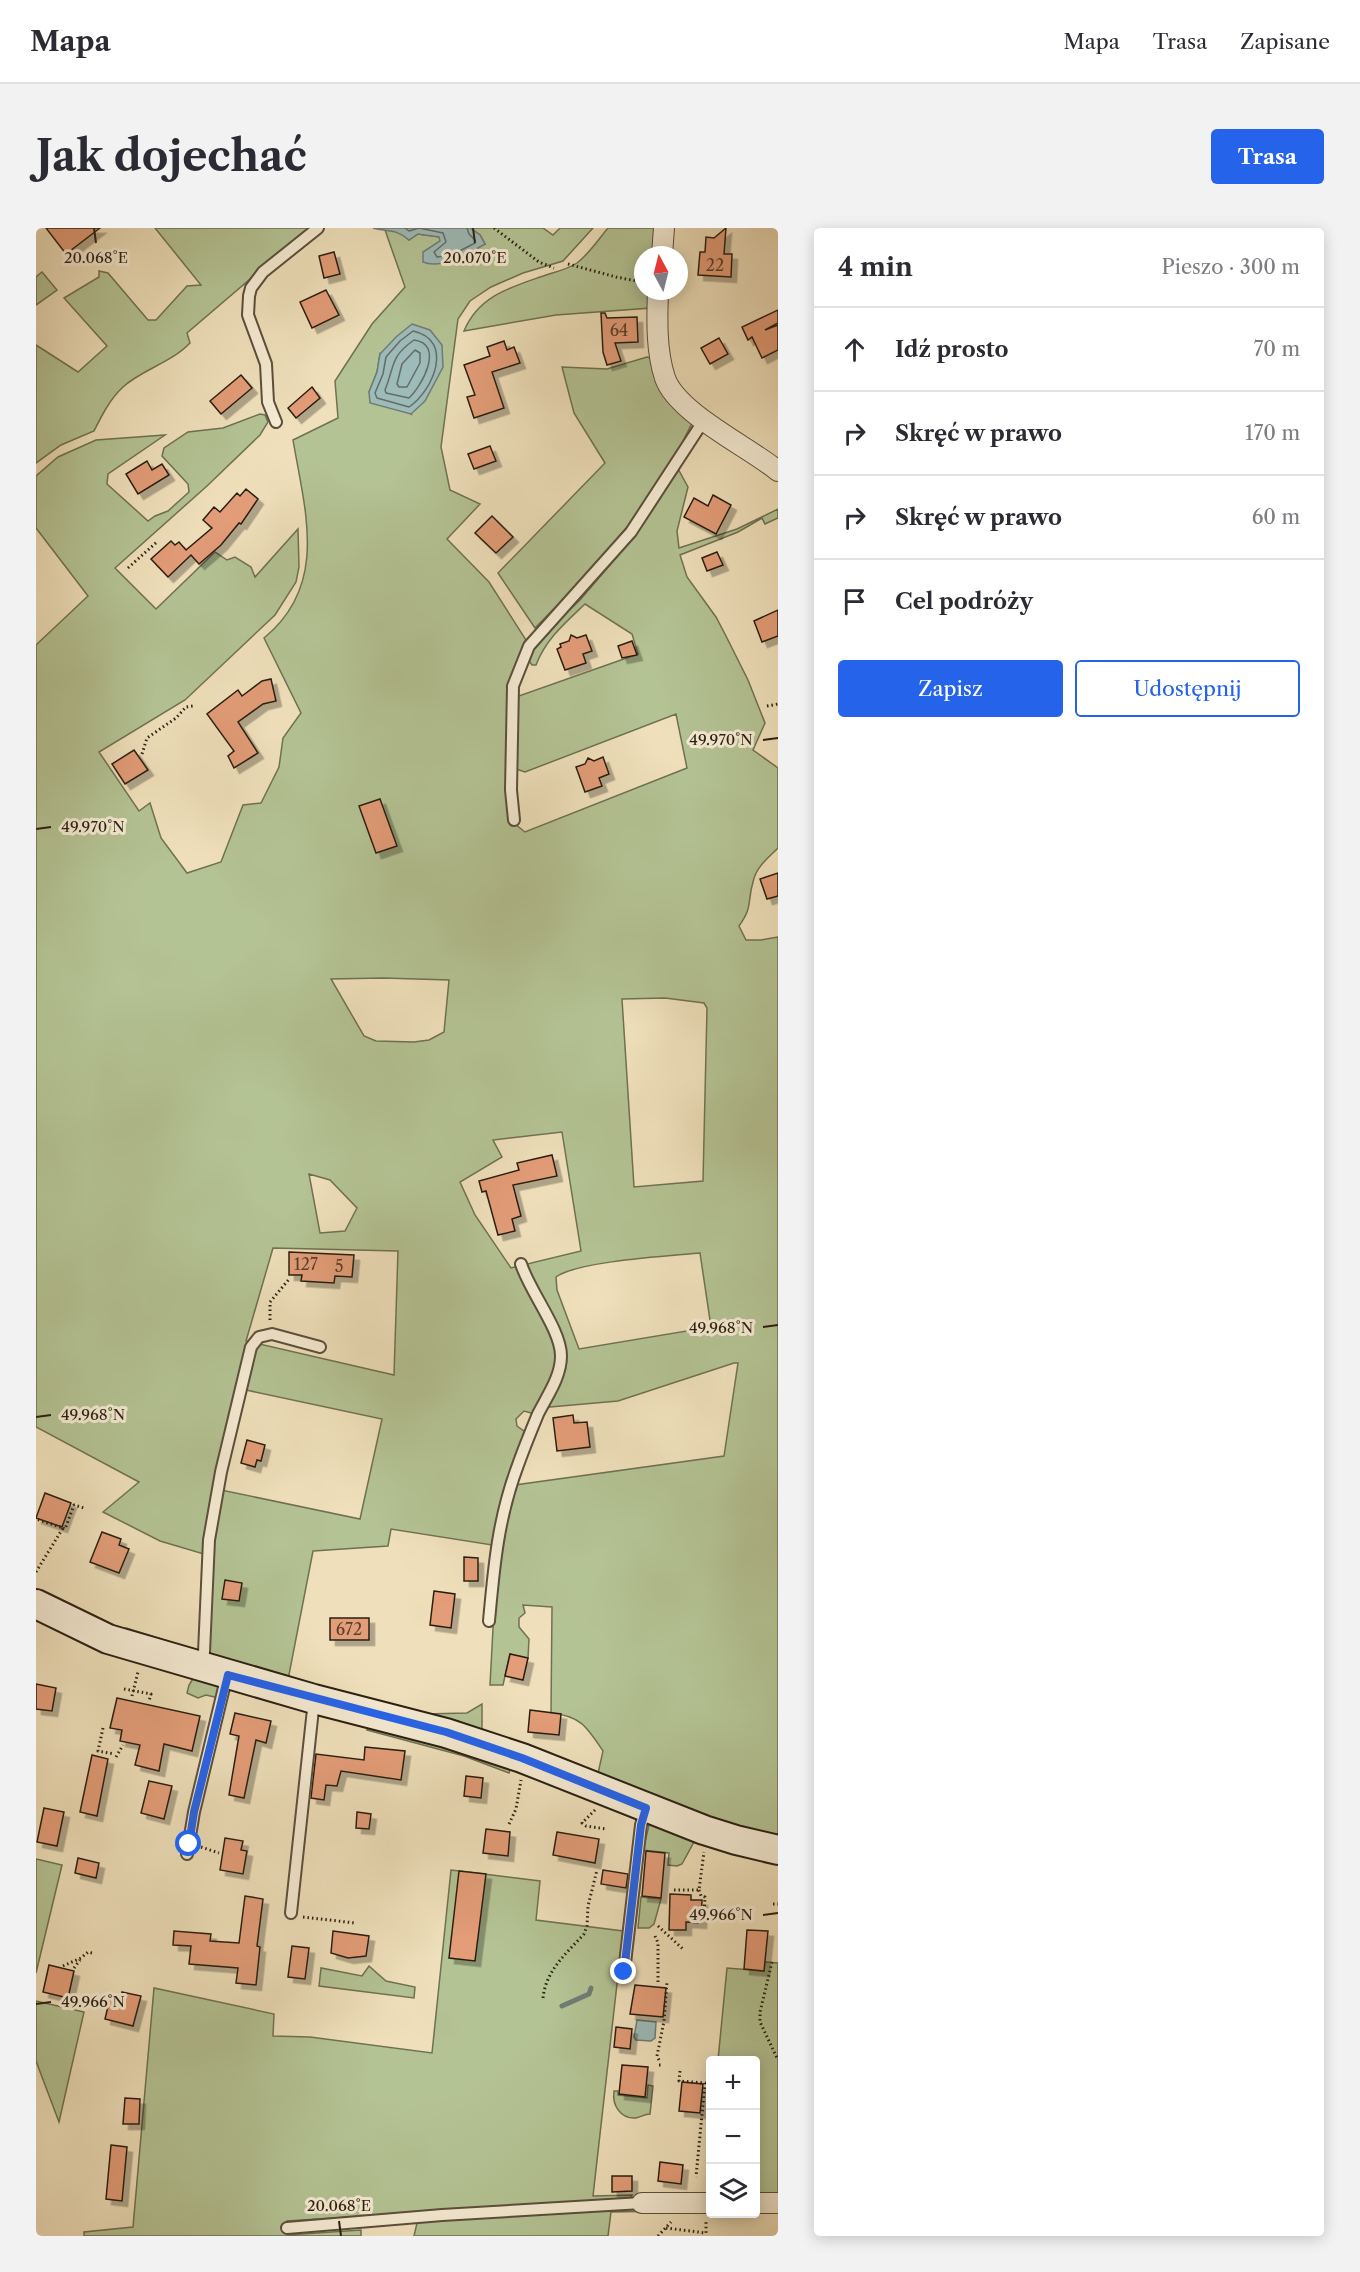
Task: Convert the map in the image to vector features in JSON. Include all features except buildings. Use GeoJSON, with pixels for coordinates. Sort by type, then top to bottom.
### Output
{"type":"FeatureCollection","features":[{"type":"Feature","properties":{"kind":"street"},"geometry":{"type":"LineString","coordinates":[[663,246],[664,228]]}},
{"type":"Feature","properties":{"kind":"street"},"geometry":{"type":"LineString","coordinates":[[658,300],[657,317],[665,378],[678,398],[704,420],[778,471]]}},
{"type":"Feature","properties":{"kind":"street"},"geometry":{"type":"LineString","coordinates":[[36,1605],[108,1639],[314,1699],[446,1732],[522,1758],[646,1808],[736,1840],[778,1850]]}},
{"type":"Feature","properties":{"kind":"street"},"geometry":{"type":"LineString","coordinates":[[760,2203],[778,2203]]}},
{"type":"Feature","properties":{"kind":"street"},"geometry":{"type":"LineString","coordinates":[[642,2204],[706,2207]]}},
{"type":"Feature","properties":{"kind":"lane"},"geometry":{"type":"LineString","coordinates":[[276,422],[268,402],[266,364],[248,315],[249,296],[251,288],[263,272],[318,228]]}},
{"type":"Feature","properties":{"kind":"lane"},"geometry":{"type":"LineString","coordinates":[[514,820],[511,789],[513,686],[529,646],[631,532],[704,420]]}},
{"type":"Feature","properties":{"kind":"lane"},"geometry":{"type":"LineString","coordinates":[[489,1621],[494,1554],[505,1503],[522,1454],[557,1377],[561,1357],[557,1338],[530,1287],[521,1264]]}},
{"type":"Feature","properties":{"kind":"lane"},"geometry":{"type":"LineString","coordinates":[[188,1854],[214,1671],[204,1652],[209,1540],[221,1472],[251,1347],[259,1337],[272,1334],[320,1347]]}},
{"type":"Feature","properties":{"kind":"lane"},"geometry":{"type":"LineString","coordinates":[[295,1914],[314,1699]]}},
{"type":"Feature","properties":{"kind":"lane"},"geometry":{"type":"LineString","coordinates":[[624,1972],[641,1825],[646,1808]]}},
{"type":"Feature","properties":{"kind":"lane"},"geometry":{"type":"LineString","coordinates":[[287,2228],[442,2214],[642,2204]]}},
{"type":"Feature","properties":{"kind":"path"},"geometry":{"type":"LineString","coordinates":[[494,228],[539,262],[554,268]]}},
{"type":"Feature","properties":{"kind":"path"},"geometry":{"type":"LineString","coordinates":[[568,264],[634,280]]}},
{"type":"Feature","properties":{"kind":"path"},"geometry":{"type":"LineString","coordinates":[[128,568],[157,542]]}},
{"type":"Feature","properties":{"kind":"path"},"geometry":{"type":"LineString","coordinates":[[766,706],[778,704]]}},
{"type":"Feature","properties":{"kind":"path"},"geometry":{"type":"LineString","coordinates":[[142,754],[147,738],[176,718],[186,707],[193,706]]}},
{"type":"Feature","properties":{"kind":"path"},"geometry":{"type":"LineString","coordinates":[[270,1327],[270,1302],[290,1278]]}},
{"type":"Feature","properties":{"kind":"path"},"geometry":{"type":"LineString","coordinates":[[36,1572],[63,1528],[65,1529],[74,1505],[84,1509]]}},
{"type":"Feature","properties":{"kind":"path"},"geometry":{"type":"LineString","coordinates":[[36,1519],[63,1528]]}},
{"type":"Feature","properties":{"kind":"path"},"geometry":{"type":"LineString","coordinates":[[132,1696],[138,1671]]}},
{"type":"Feature","properties":{"kind":"path"},"geometry":{"type":"LineString","coordinates":[[124,1689],[151,1694],[149,1701]]}},
{"type":"Feature","properties":{"kind":"path"},"geometry":{"type":"LineString","coordinates":[[103,1728],[98,1751],[115,1756],[123,1745]]}},
{"type":"Feature","properties":{"kind":"path"},"geometry":{"type":"LineString","coordinates":[[509,1824],[516,1809],[522,1778]]}},
{"type":"Feature","properties":{"kind":"path"},"geometry":{"type":"LineString","coordinates":[[596,1809],[582,1823],[586,1826],[606,1829]]}},
{"type":"Feature","properties":{"kind":"path"},"geometry":{"type":"LineString","coordinates":[[196,1845],[219,1853]]}},
{"type":"Feature","properties":{"kind":"path"},"geometry":{"type":"LineString","coordinates":[[704,1913],[705,1897],[701,1896],[699,1890],[705,1849]]}},
{"type":"Feature","properties":{"kind":"path"},"geometry":{"type":"LineString","coordinates":[[543,1998],[545,1984],[551,1971],[584,1934],[597,1870]]}},
{"type":"Feature","properties":{"kind":"path"},"geometry":{"type":"LineString","coordinates":[[674,1890],[699,1890]]}},
{"type":"Feature","properties":{"kind":"path"},"geometry":{"type":"LineString","coordinates":[[295,1914],[356,1923]]}},
{"type":"Feature","properties":{"kind":"path"},"geometry":{"type":"LineString","coordinates":[[658,1926],[683,1949]]}},
{"type":"Feature","properties":{"kind":"path"},"geometry":{"type":"LineString","coordinates":[[655,1936],[658,1943],[658,1982]]}},
{"type":"Feature","properties":{"kind":"path"},"geometry":{"type":"LineString","coordinates":[[74,1968],[88,1952],[92,1953]]}},
{"type":"Feature","properties":{"kind":"path"},"geometry":{"type":"LineString","coordinates":[[63,1965],[81,1958]]}},
{"type":"Feature","properties":{"kind":"path"},"geometry":{"type":"LineString","coordinates":[[772,1962],[760,2012],[760,2022],[778,2060]]}},
{"type":"Feature","properties":{"kind":"path"},"geometry":{"type":"LineString","coordinates":[[659,2060],[657,2056],[664,2021],[667,1982]]}},
{"type":"Feature","properties":{"kind":"path"},"geometry":{"type":"LineString","coordinates":[[680,2071],[679,2081],[705,2083],[696,2176]]}},
{"type":"Feature","properties":{"kind":"path"},"geometry":{"type":"LineString","coordinates":[[658,2236],[676,2216]]}},
{"type":"Feature","properties":{"kind":"path"},"geometry":{"type":"LineString","coordinates":[[666,2228],[706,2233],[707,2218]]}},
{"type":"Feature","properties":{"kind":"green space"},"geometry":{"type":"Polygon","coordinates":[[[155,228],[310,228],[187,333],[190,343],[182,350],[123,387],[110,402],[94,431],[61,445],[36,463],[36,345],[78,372],[107,346],[64,298],[99,277],[99,271],[108,273],[148,320],[156,320],[187,286],[201,285],[155,228]]]}},
{"type":"Feature","properties":{"kind":"green space"},"geometry":{"type":"Polygon","coordinates":[[[470,228],[543,228],[553,235],[560,228],[593,228],[563,261],[523,273],[491,287],[470,301],[458,319],[441,447],[450,490],[480,504],[447,539],[489,582],[526,640],[508,686],[507,803],[510,820],[525,832],[687,768],[676,714],[525,772],[516,769],[516,697],[638,654],[632,634],[585,604],[551,639],[536,665],[532,665],[529,661],[535,643],[580,600],[621,552],[645,519],[677,467],[688,487],[677,531],[679,548],[737,529],[778,509],[778,518],[765,524],[762,518],[738,532],[680,555],[687,577],[716,617],[726,636],[748,680],[765,723],[753,750],[778,768],[778,848],[757,872],[751,889],[748,909],[739,926],[746,940],[778,937],[778,1841],[597,1778],[603,1751],[592,1735],[576,1720],[551,1713],[552,1607],[523,1605],[525,1613],[519,1618],[519,1627],[529,1639],[528,1658],[510,1654],[503,1685],[490,1685],[497,1553],[515,1485],[724,1456],[738,1363],[618,1401],[550,1407],[531,1413],[524,1411],[516,1419],[517,1426],[524,1431],[523,1438],[504,1488],[492,1545],[391,1529],[388,1546],[313,1551],[287,1685],[123,1635],[126,1628],[200,1651],[204,1554],[160,1541],[103,1512],[139,1482],[36,1427],[36,645],[88,596],[36,528],[36,476],[58,457],[96,440],[165,435],[108,474],[107,484],[148,521],[168,511],[189,492],[188,484],[162,456],[164,448],[188,432],[223,428],[260,414],[265,415],[268,422],[260,435],[115,568],[156,609],[215,552],[227,560],[235,557],[251,567],[255,577],[298,529],[299,567],[296,582],[275,615],[185,700],[99,752],[139,811],[150,803],[161,838],[187,873],[221,862],[243,805],[261,803],[279,767],[283,738],[301,713],[264,638],[284,617],[298,595],[305,571],[306,520],[293,440],[338,418],[335,381],[372,324],[405,287],[385,230],[398,232],[409,240],[418,234],[440,237],[440,241],[485,244],[480,235],[470,228]],[[380,354],[377,372],[369,392],[411,414],[380,354]],[[331,979],[364,1036],[376,1041],[414,1042],[429,1040],[444,1032],[449,980],[331,979]],[[665,998],[622,999],[634,1187],[703,1181],[707,1008],[704,1003],[665,998]],[[562,1132],[493,1140],[502,1157],[460,1182],[475,1215],[511,1268],[581,1251],[562,1132]],[[309,1174],[320,1233],[345,1231],[357,1208],[330,1180],[309,1174]],[[273,1248],[246,1341],[394,1375],[398,1251],[273,1248]],[[700,1253],[625,1260],[583,1267],[567,1271],[556,1277],[557,1290],[579,1349],[711,1327],[700,1253]],[[246,1390],[221,1490],[360,1519],[382,1419],[246,1390]]]}},
{"type":"Feature","properties":{"kind":"green space"},"geometry":{"type":"Polygon","coordinates":[[[608,228],[659,228],[657,246],[634,246],[634,300],[651,300],[651,308],[556,315],[464,331],[478,309],[498,294],[562,270],[577,263],[608,228]]]}},
{"type":"Feature","properties":{"kind":"green space"},"geometry":{"type":"Polygon","coordinates":[[[42,272],[57,290],[36,305],[36,277],[42,272]]]}},
{"type":"Feature","properties":{"kind":"green space"},"geometry":{"type":"Polygon","coordinates":[[[647,357],[655,359],[692,423],[661,480],[643,506],[602,557],[535,628],[498,573],[605,463],[574,413],[562,367],[607,369],[647,357]]]}},
{"type":"Feature","properties":{"kind":"green space"},"geometry":{"type":"Polygon","coordinates":[[[194,1677],[218,1684],[219,1698],[206,1695],[198,1698],[187,1693],[194,1677]]]}},
{"type":"Feature","properties":{"kind":"green space"},"geometry":{"type":"Polygon","coordinates":[[[482,1704],[482,1734],[423,1714],[467,1713],[482,1704]]]}},
{"type":"Feature","properties":{"kind":"green space"},"geometry":{"type":"Polygon","coordinates":[[[372,1723],[511,1767],[509,1773],[464,1756],[367,1730],[372,1723]]]}},
{"type":"Feature","properties":{"kind":"green space"},"geometry":{"type":"Polygon","coordinates":[[[650,1821],[695,1840],[682,1864],[668,1865],[669,1853],[643,1850],[650,1821]]]}},
{"type":"Feature","properties":{"kind":"green space"},"geometry":{"type":"Polygon","coordinates":[[[36,1859],[62,1865],[36,1973],[36,1859]]]}},
{"type":"Feature","properties":{"kind":"green space"},"geometry":{"type":"Polygon","coordinates":[[[451,1870],[540,1881],[536,1920],[623,1931],[593,2196],[632,2195],[630,2199],[287,2221],[288,2235],[361,2230],[361,2236],[84,2236],[84,2232],[133,2227],[154,1988],[274,2014],[273,2036],[310,2037],[432,2053],[451,1870]]]}},
{"type":"Feature","properties":{"kind":"green space"},"geometry":{"type":"Polygon","coordinates":[[[641,1897],[661,1899],[654,1924],[649,1928],[638,1928],[641,1897]]]}},
{"type":"Feature","properties":{"kind":"green space"},"geometry":{"type":"Polygon","coordinates":[[[765,1962],[778,1963],[778,2200],[760,2200],[760,2056],[718,2056],[727,1968],[764,1971],[765,1962]]]}},
{"type":"Feature","properties":{"kind":"green space"},"geometry":{"type":"Polygon","coordinates":[[[369,1966],[386,1981],[415,1987],[414,1998],[319,1986],[321,1968],[362,1976],[369,1966]]]}},
{"type":"Feature","properties":{"kind":"green space"},"geometry":{"type":"Polygon","coordinates":[[[36,2001],[84,2012],[59,2122],[36,2061],[36,2001]]]}},
{"type":"Feature","properties":{"kind":"green space"},"geometry":{"type":"Polygon","coordinates":[[[648,2085],[653,2086],[650,2114],[630,2118],[621,2114],[614,2101],[614,2091],[618,2091],[618,2095],[647,2098],[648,2085]]]}},
{"type":"Feature","properties":{"kind":"green space"},"geometry":{"type":"Polygon","coordinates":[[[656,2207],[665,2211],[611,2212],[608,2236],[414,2236],[417,2223],[446,2217],[656,2207]]]}},
{"type":"Feature","properties":{"kind":"water"},"geometry":{"type":"Polygon","coordinates":[[[373,228],[470,228],[480,235],[485,244],[447,262],[430,264],[423,262],[423,252],[440,241],[439,237],[418,234],[409,240],[395,232],[373,228]]]}},
{"type":"Feature","properties":{"kind":"water"},"geometry":{"type":"Polygon","coordinates":[[[412,324],[430,330],[442,345],[443,367],[425,401],[411,414],[370,403],[369,392],[377,372],[380,354],[412,324]]]}},
{"type":"Feature","properties":{"kind":"water"},"geometry":{"type":"Polygon","coordinates":[[[637,2020],[656,2022],[655,2038],[651,2041],[636,2040],[634,2037],[637,2020]]]}},
{"type":"Feature","properties":{"kind":"waterway"},"geometry":{"type":"LineString","coordinates":[[562,2006],[589,1994],[591,1988]]}},
{"type":"Feature","properties":{"kind":"route"},"geometry":{"type":"LineString","coordinates":[[189,1844],[190,1829],[228,1675],[446,1732],[522,1758],[646,1808],[641,1825],[624,1972]]}}]}
